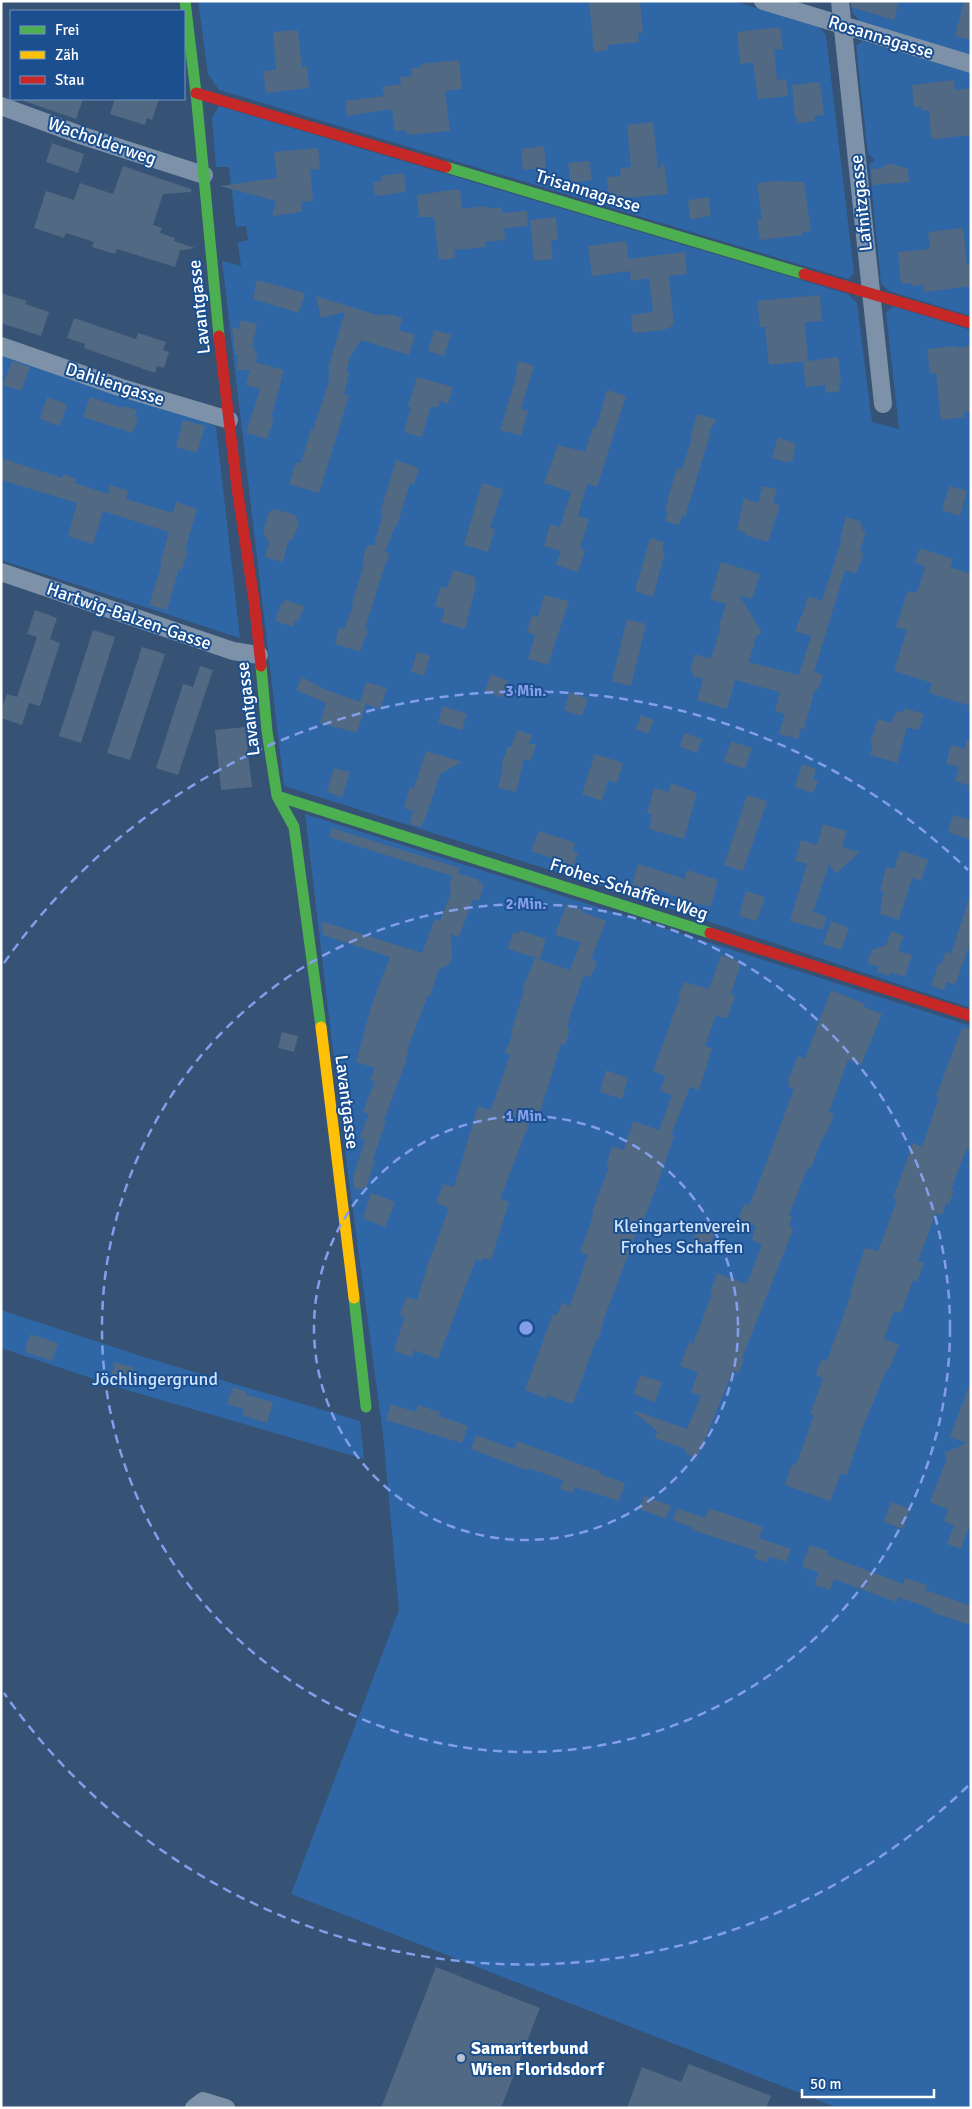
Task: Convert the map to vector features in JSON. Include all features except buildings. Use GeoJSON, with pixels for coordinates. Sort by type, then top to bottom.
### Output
{"type":"FeatureCollection","features":[{"type":"Feature","properties":{"kind":"street","name":"Lavantgasse"},"geometry":{"type":"LineString","coordinates":[[185,1],[229,420],[252,586],[267,731],[277,796],[294,827],[302,876],[366,1407]]}},
{"type":"Feature","properties":{"kind":"street","name":"Rosannagasse"},"geometry":{"type":"LineString","coordinates":[[763,1],[971,64]]}},
{"type":"Feature","properties":{"kind":"street","name":"Lafnitzgasse"},"geometry":{"type":"LineString","coordinates":[[840,1],[883,404]]}},
{"type":"Feature","properties":{"kind":"street","name":"Trisannagasse"},"geometry":{"type":"LineString","coordinates":[[196,93],[971,323]]}},
{"type":"Feature","properties":{"kind":"street","name":"Wacholderweg"},"geometry":{"type":"LineString","coordinates":[[1,106],[83,136],[204,175]]}},
{"type":"Feature","properties":{"kind":"street","name":"Dahliengasse"},"geometry":{"type":"LineString","coordinates":[[1,346],[122,388],[229,420]]}},
{"type":"Feature","properties":{"kind":"street","name":"Hartwig-Balzen-Gasse"},"geometry":{"type":"LineString","coordinates":[[1,572],[233,651],[259,655]]}},
{"type":"Feature","properties":{"kind":"street","name":"Frohes-Schaffen-Weg"},"geometry":{"type":"LineString","coordinates":[[277,796],[971,1016]]}},
{"type":"Feature","properties":{"kind":"street"},"geometry":{"type":"LineString","coordinates":[[198,2105],[226,2108]]}},
{"type":"Feature","properties":{"kind":"green space"},"geometry":{"type":"Polygon","coordinates":[[[198,1],[733,1],[819,27],[826,35],[854,273],[848,279],[219,90],[208,74],[198,1]]]}},
{"type":"Feature","properties":{"kind":"green space"},"geometry":{"type":"Polygon","coordinates":[[[851,1],[971,1],[971,56],[861,23],[852,12],[851,1]]]}},
{"type":"Feature","properties":{"kind":"green space"},"geometry":{"type":"Polygon","coordinates":[[[862,41],[971,73],[971,316],[889,291],[881,283],[869,163],[874,162],[874,158],[868,155],[856,46],[862,41]]]}},
{"type":"Feature","properties":{"kind":"green space"},"geometry":{"type":"Polygon","coordinates":[[[219,106],[848,294],[857,303],[872,422],[899,429],[886,313],[893,306],[971,330],[971,1008],[601,886],[284,786],[222,261],[241,266],[238,242],[248,240],[246,226],[236,227],[229,167],[216,167],[212,118],[219,106]]]}},
{"type":"Feature","properties":{"kind":"green space"},"geometry":{"type":"Polygon","coordinates":[[[1,350],[216,426],[240,638],[1,560],[1,350]]]}},
{"type":"Feature","properties":{"kind":"green space","name":"Kleingartenverein Frohes Schaffen"},"geometry":{"type":"Polygon","coordinates":[[[305,814],[971,1026],[971,2108],[838,2108],[291,1894],[399,1610],[383,1434],[344,1144],[305,814]]]}},
{"type":"Feature","properties":{"kind":"green space","name":"Jöchlingergrund"},"geometry":{"type":"Polygon","coordinates":[[[1,1310],[144,1357],[360,1421],[364,1459],[130,1391],[1,1348],[1,1310]]]}},
{"type":"Feature","properties":{"kind":"traffic: fast"},"geometry":{"type":"LineString","coordinates":[[185,1],[196,93],[219,336]]}},
{"type":"Feature","properties":{"kind":"traffic: fast"},"geometry":{"type":"LineString","coordinates":[[446,167],[804,274]]}},
{"type":"Feature","properties":{"kind":"traffic: fast"},"geometry":{"type":"LineString","coordinates":[[261,666],[267,731],[277,796],[294,827],[321,1027]]}},
{"type":"Feature","properties":{"kind":"traffic: fast"},"geometry":{"type":"LineString","coordinates":[[277,796],[710,933]]}},
{"type":"Feature","properties":{"kind":"traffic: fast"},"geometry":{"type":"LineString","coordinates":[[354,1298],[366,1407]]}},
{"type":"Feature","properties":{"kind":"traffic: slow"},"geometry":{"type":"LineString","coordinates":[[321,1027],[354,1298]]}},
{"type":"Feature","properties":{"kind":"traffic: jam"},"geometry":{"type":"LineString","coordinates":[[196,93],[446,167]]}},
{"type":"Feature","properties":{"kind":"traffic: jam"},"geometry":{"type":"LineString","coordinates":[[804,274],[971,323]]}},
{"type":"Feature","properties":{"kind":"traffic: jam"},"geometry":{"type":"LineString","coordinates":[[219,336],[261,666]]}},
{"type":"Feature","properties":{"kind":"traffic: jam"},"geometry":{"type":"LineString","coordinates":[[710,933],[971,1016]]}},
{"type":"Feature","properties":{"kind":"place","name":"Samariterbund Wien Floridsdorf"},"geometry":{"type":"Point","coordinates":[461,2058]}}]}
